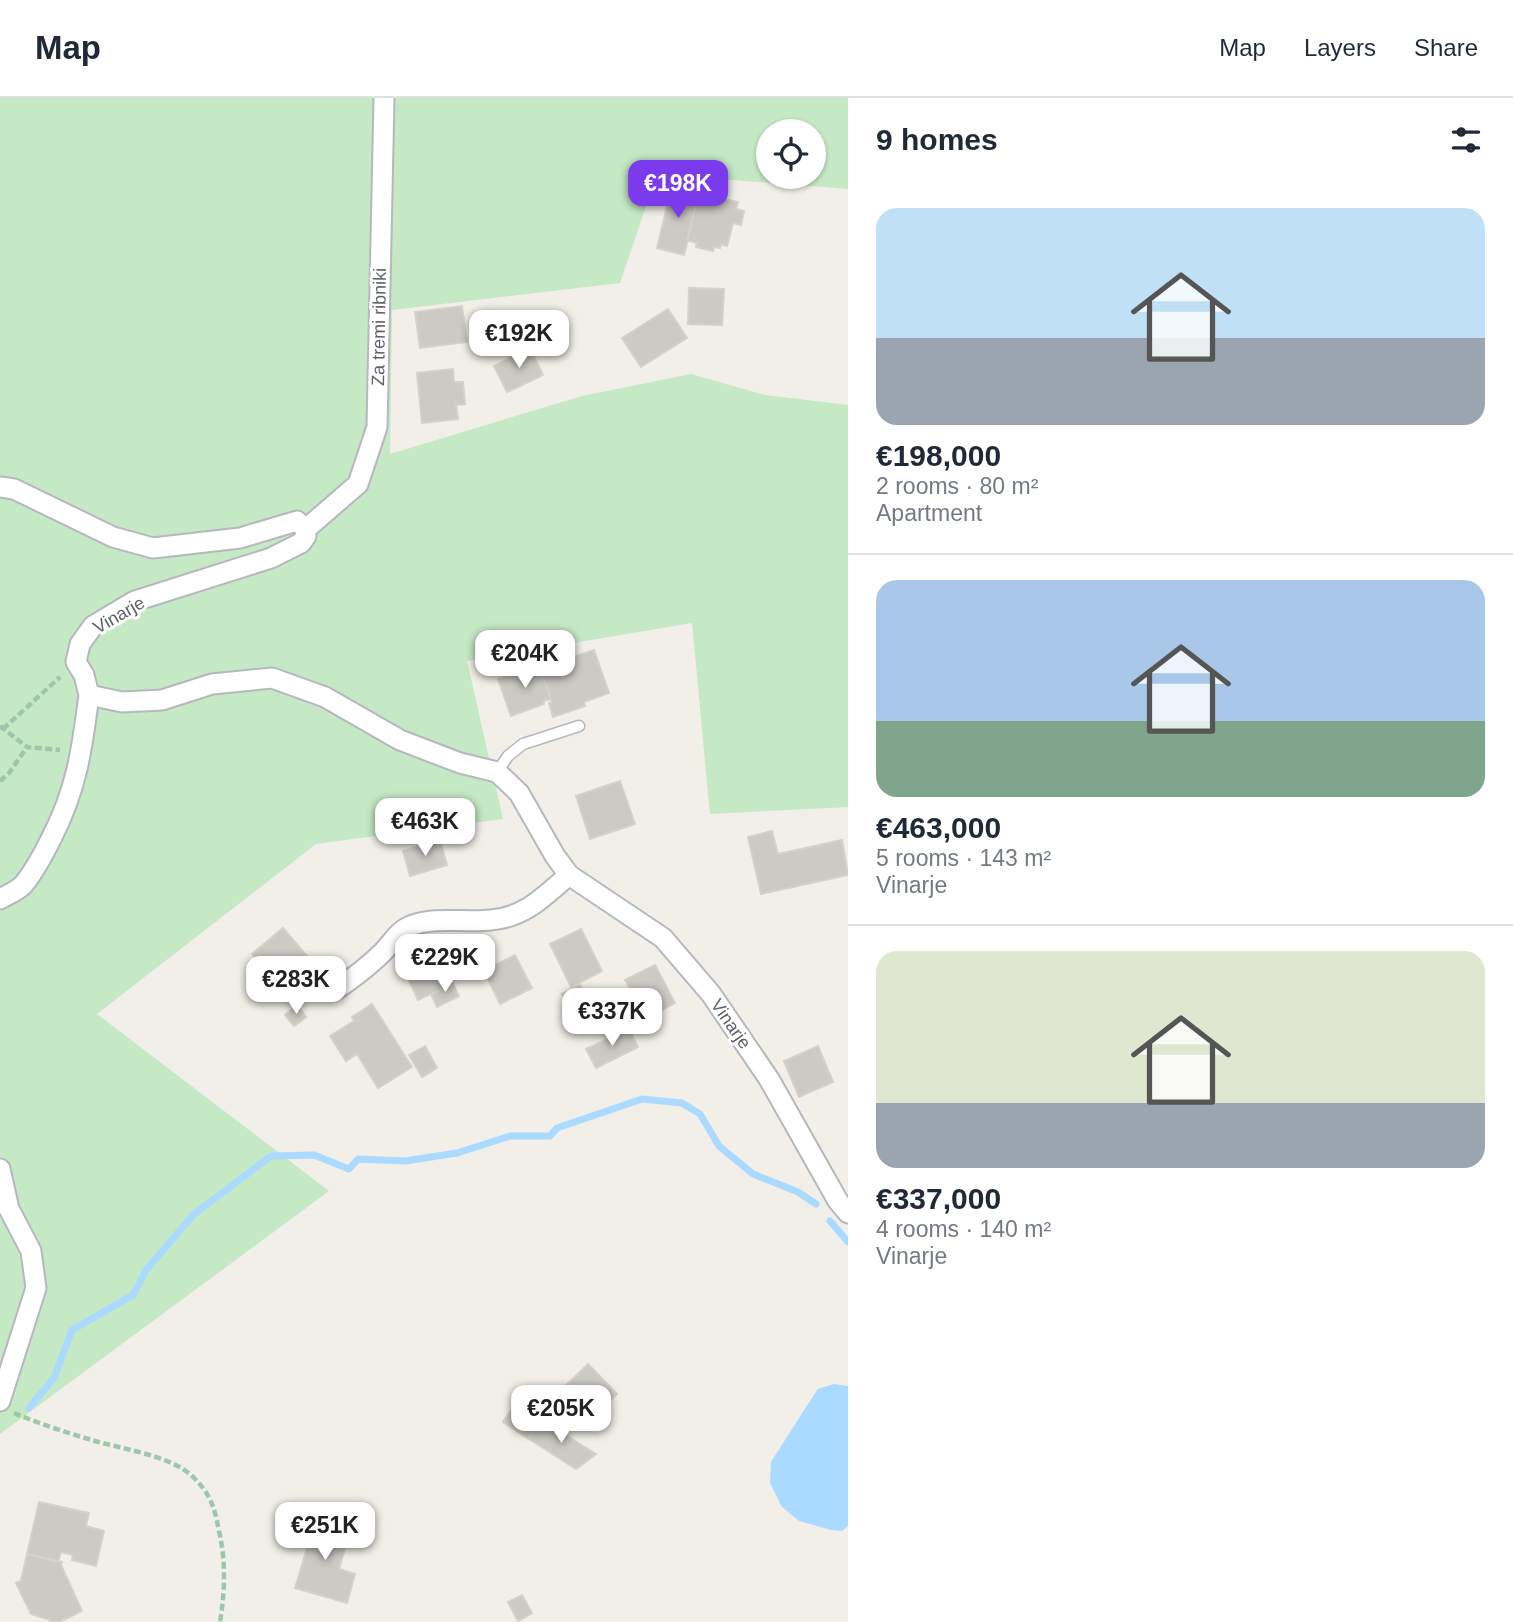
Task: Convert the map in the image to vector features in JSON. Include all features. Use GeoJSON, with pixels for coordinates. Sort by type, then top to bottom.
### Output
{"type":"FeatureCollection","features":[{"type":"Feature","properties":{"kind":"street","name":"Za tremi ribniki"},"geometry":{"type":"LineString","coordinates":[[306,529],[358,484],[377,427],[384,98]]}},
{"type":"Feature","properties":{"kind":"street"},"geometry":{"type":"LineString","coordinates":[[0,487],[14,489],[113,537],[153,548],[240,538],[297,522],[306,529]]}},
{"type":"Feature","properties":{"kind":"street","name":"Vinarje"},"geometry":{"type":"LineString","coordinates":[[76,662],[80,643],[93,626],[135,601],[271,558],[301,543],[306,536],[306,529]]}},
{"type":"Feature","properties":{"kind":"street"},"geometry":{"type":"LineString","coordinates":[[0,899],[21,886],[43,857],[73,788],[82,751],[89,695],[84,675],[76,662]]}},
{"type":"Feature","properties":{"kind":"street"},"geometry":{"type":"LineString","coordinates":[[89,695],[122,702],[162,700],[212,684],[272,678],[326,698],[400,740],[460,763],[496,772]]}},
{"type":"Feature","properties":{"kind":"street","name":"Vinarje"},"geometry":{"type":"LineString","coordinates":[[496,772],[519,793],[569,875],[663,938],[711,994],[769,1079],[838,1201],[848,1213]]}},
{"type":"Feature","properties":{"kind":"street"},"geometry":{"type":"LineString","coordinates":[[337,989],[385,951],[398,934],[409,926],[508,917],[530,908],[569,875]]}},
{"type":"Feature","properties":{"kind":"street"},"geometry":{"type":"LineString","coordinates":[[0,1169],[9,1209],[31,1251],[36,1288],[6,1407]]}},
{"type":"Feature","properties":{"kind":"lane"},"geometry":{"type":"LineString","coordinates":[[496,772],[523,744],[579,726]]}},
{"type":"Feature","properties":{"kind":"path"},"geometry":{"type":"LineString","coordinates":[[76,662],[2,728],[27,747],[82,751]]}},
{"type":"Feature","properties":{"kind":"path"},"geometry":{"type":"LineString","coordinates":[[0,781],[27,747]]}},
{"type":"Feature","properties":{"kind":"path"},"geometry":{"type":"LineString","coordinates":[[6,1407],[36,1423],[165,1460],[189,1473],[213,1502],[222,1543],[225,1582],[220,1622]]}},
{"type":"Feature","properties":{"kind":"green space"},"geometry":{"type":"Polygon","coordinates":[[[0,98],[848,98],[848,189],[826,187],[826,119],[756,119],[756,182],[657,174],[620,283],[392,310],[390,454],[582,396],[691,374],[765,395],[848,405],[848,807],[710,814],[692,623],[467,661],[503,819],[316,844],[97,1014],[329,1191],[0,1434],[0,98]]]}},
{"type":"Feature","properties":{"kind":"water"},"geometry":{"type":"Polygon","coordinates":[[[834,1384],[848,1386],[848,1526],[842,1531],[799,1521],[782,1507],[770,1483],[771,1462],[808,1404],[818,1389],[834,1384]]]}},
{"type":"Feature","properties":{"kind":"building"},"geometry":{"type":"Polygon","coordinates":[[[672,186],[699,193],[684,255],[657,248],[672,186]]]}},
{"type":"Feature","properties":{"kind":"building"},"geometry":{"type":"Polygon","coordinates":[[[699,193],[738,202],[736,209],[744,211],[741,225],[733,223],[727,246],[721,244],[720,248],[714,247],[713,251],[696,247],[697,243],[687,240],[699,193]]]}},
{"type":"Feature","properties":{"kind":"building"},"geometry":{"type":"Polygon","coordinates":[[[689,288],[724,289],[722,325],[688,324],[689,288]]]}},
{"type":"Feature","properties":{"kind":"building"},"geometry":{"type":"Polygon","coordinates":[[[462,306],[467,342],[420,348],[415,312],[462,306]]]}},
{"type":"Feature","properties":{"kind":"building"},"geometry":{"type":"Polygon","coordinates":[[[668,309],[687,338],[641,367],[622,338],[668,309]]]}},
{"type":"Feature","properties":{"kind":"building"},"geometry":{"type":"Polygon","coordinates":[[[530,348],[543,375],[507,392],[494,366],[530,348]]]}},
{"type":"Feature","properties":{"kind":"building"},"geometry":{"type":"Polygon","coordinates":[[[453,369],[454,382],[463,382],[465,404],[456,405],[458,419],[422,423],[417,373],[453,369]]]}},
{"type":"Feature","properties":{"kind":"building"},"geometry":{"type":"Polygon","coordinates":[[[594,650],[609,693],[584,702],[585,706],[553,717],[549,703],[552,702],[540,668],[594,650]]]}},
{"type":"Feature","properties":{"kind":"building"},"geometry":{"type":"Polygon","coordinates":[[[539,664],[551,699],[511,716],[498,679],[539,664]]]}},
{"type":"Feature","properties":{"kind":"building"},"geometry":{"type":"Polygon","coordinates":[[[620,781],[635,824],[590,839],[576,796],[620,781]]]}},
{"type":"Feature","properties":{"kind":"building"},"geometry":{"type":"Polygon","coordinates":[[[772,831],[778,854],[842,840],[848,875],[761,894],[748,837],[772,831]]]}},
{"type":"Feature","properties":{"kind":"building"},"geometry":{"type":"Polygon","coordinates":[[[440,840],[447,865],[410,876],[403,851],[440,840]]]}},
{"type":"Feature","properties":{"kind":"building"},"geometry":{"type":"Polygon","coordinates":[[[283,928],[324,976],[292,1003],[252,954],[283,928]]]}},
{"type":"Feature","properties":{"kind":"building"},"geometry":{"type":"Polygon","coordinates":[[[581,929],[602,971],[571,987],[550,944],[581,929]]]}},
{"type":"Feature","properties":{"kind":"building"},"geometry":{"type":"Polygon","coordinates":[[[421,949],[425,955],[434,951],[450,985],[418,1000],[403,967],[409,964],[406,957],[421,949]]]}},
{"type":"Feature","properties":{"kind":"building"},"geometry":{"type":"Polygon","coordinates":[[[515,955],[532,988],[500,1004],[484,971],[515,955]]]}},
{"type":"Feature","properties":{"kind":"building"},"geometry":{"type":"Polygon","coordinates":[[[655,965],[675,1003],[647,1018],[645,1015],[635,1020],[625,1000],[634,995],[625,980],[655,965]]]}},
{"type":"Feature","properties":{"kind":"building"},"geometry":{"type":"Polygon","coordinates":[[[449,976],[459,996],[437,1007],[431,994],[450,985],[446,977],[449,976]]]}},
{"type":"Feature","properties":{"kind":"building"},"geometry":{"type":"Polygon","coordinates":[[[580,985],[586,996],[568,1005],[562,994],[580,985]]]}},
{"type":"Feature","properties":{"kind":"building"},"geometry":{"type":"Polygon","coordinates":[[[372,1004],[412,1067],[378,1088],[357,1054],[346,1061],[330,1036],[354,1021],[352,1017],[372,1004]]]}},
{"type":"Feature","properties":{"kind":"building"},"geometry":{"type":"Polygon","coordinates":[[[297,1005],[306,1017],[294,1026],[285,1015],[297,1005]]]}},
{"type":"Feature","properties":{"kind":"building"},"geometry":{"type":"Polygon","coordinates":[[[629,1029],[638,1047],[596,1068],[586,1049],[629,1029]]]}},
{"type":"Feature","properties":{"kind":"building"},"geometry":{"type":"Polygon","coordinates":[[[425,1046],[437,1068],[422,1077],[409,1055],[425,1046]]]}},
{"type":"Feature","properties":{"kind":"building"},"geometry":{"type":"Polygon","coordinates":[[[818,1046],[833,1082],[799,1097],[784,1061],[818,1046]]]}},
{"type":"Feature","properties":{"kind":"building"},"geometry":{"type":"Polygon","coordinates":[[[588,1364],[617,1394],[586,1423],[558,1393],[588,1364]]]}},
{"type":"Feature","properties":{"kind":"building"},"geometry":{"type":"Polygon","coordinates":[[[515,1404],[540,1419],[529,1439],[503,1422],[515,1404]]]}},
{"type":"Feature","properties":{"kind":"building"},"geometry":{"type":"Polygon","coordinates":[[[540,1419],[596,1454],[576,1469],[529,1439],[540,1419]]]}},
{"type":"Feature","properties":{"kind":"building"},"geometry":{"type":"Polygon","coordinates":[[[39,1502],[89,1513],[86,1526],[104,1531],[96,1566],[72,1560],[73,1555],[61,1552],[58,1562],[27,1554],[39,1502]]]}},
{"type":"Feature","properties":{"kind":"building"},"geometry":{"type":"Polygon","coordinates":[[[308,1519],[350,1531],[339,1569],[355,1574],[347,1603],[295,1588],[308,1545],[301,1543],[308,1519]]]}},
{"type":"Feature","properties":{"kind":"building"},"geometry":{"type":"Polygon","coordinates":[[[27,1554],[62,1562],[82,1611],[59,1622],[51,1622],[31,1614],[16,1583],[21,1581],[27,1554]]]}},
{"type":"Feature","properties":{"kind":"building"},"geometry":{"type":"Polygon","coordinates":[[[522,1595],[532,1613],[518,1621],[508,1602],[522,1595]]]}},
{"type":"Feature","properties":{"kind":"waterway"},"geometry":{"type":"LineString","coordinates":[[29,1408],[54,1378],[72,1330],[133,1295],[146,1270],[194,1214],[271,1156],[314,1155],[349,1169],[358,1159],[405,1161],[457,1153],[510,1136],[550,1136],[557,1128],[642,1099],[682,1103],[700,1114],[719,1146],[753,1174],[798,1192],[816,1204]]}},
{"type":"Feature","properties":{"kind":"waterway"},"geometry":{"type":"LineString","coordinates":[[830,1221],[848,1242]]}}]}
